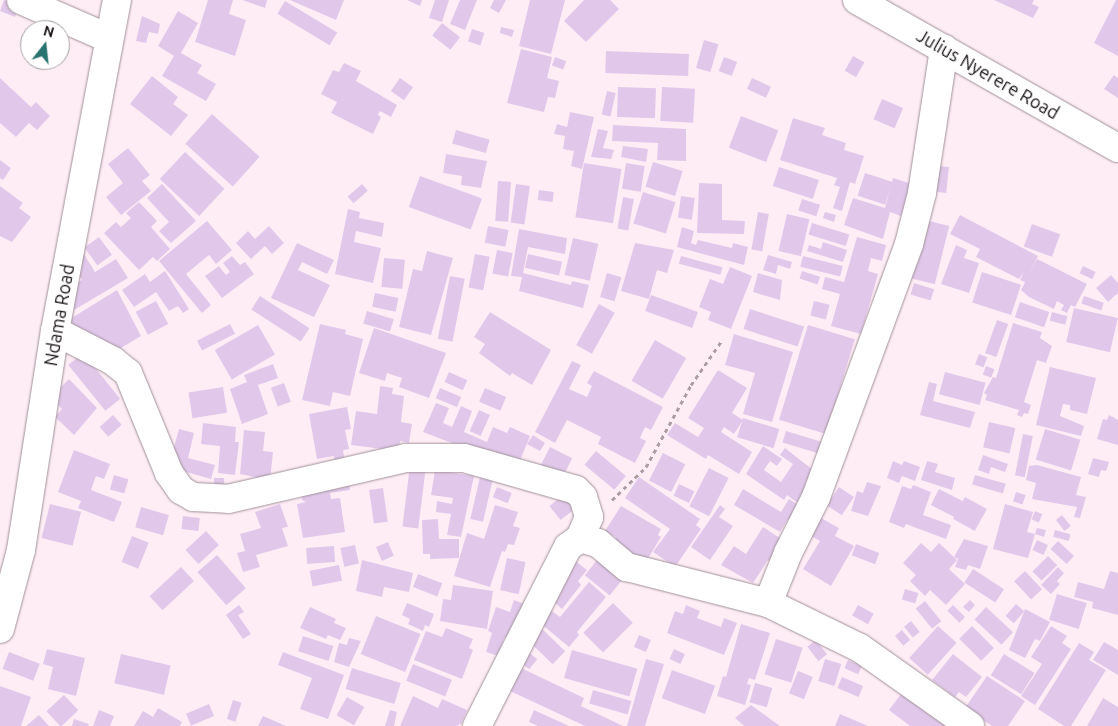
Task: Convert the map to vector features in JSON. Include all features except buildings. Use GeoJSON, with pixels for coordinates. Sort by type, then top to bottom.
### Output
{"type":"FeatureCollection","features":[{"type":"Feature","properties":{"kind":"main road"},"geometry":{"type":"LineString","coordinates":[[21,0],[108,38]]}},
{"type":"Feature","properties":{"kind":"main road","name":"Ndama Road"},"geometry":{"type":"LineString","coordinates":[[0,629],[21,550],[56,331],[108,38],[117,0]]}},
{"type":"Feature","properties":{"kind":"main road","name":"Julius Nyerere Road"},"geometry":{"type":"LineString","coordinates":[[858,0],[1118,148]]}},
{"type":"Feature","properties":{"kind":"main road"},"geometry":{"type":"LineString","coordinates":[[768,603],[833,454],[909,244],[922,193],[944,49]]}},
{"type":"Feature","properties":{"kind":"main road"},"geometry":{"type":"LineString","coordinates":[[56,331],[113,361],[128,373],[169,474],[181,490],[193,497],[228,499],[406,458],[438,456],[464,458],[576,490],[583,497],[584,528],[598,543],[627,567],[768,603],[860,648],[970,726]]}},
{"type":"Feature","properties":{"kind":"main road"},"geometry":{"type":"LineString","coordinates":[[477,726],[568,547],[584,528]]}},
{"type":"Feature","properties":{"kind":"path"},"geometry":{"type":"LineString","coordinates":[[584,528],[646,467],[691,385],[723,338]]}}]}
